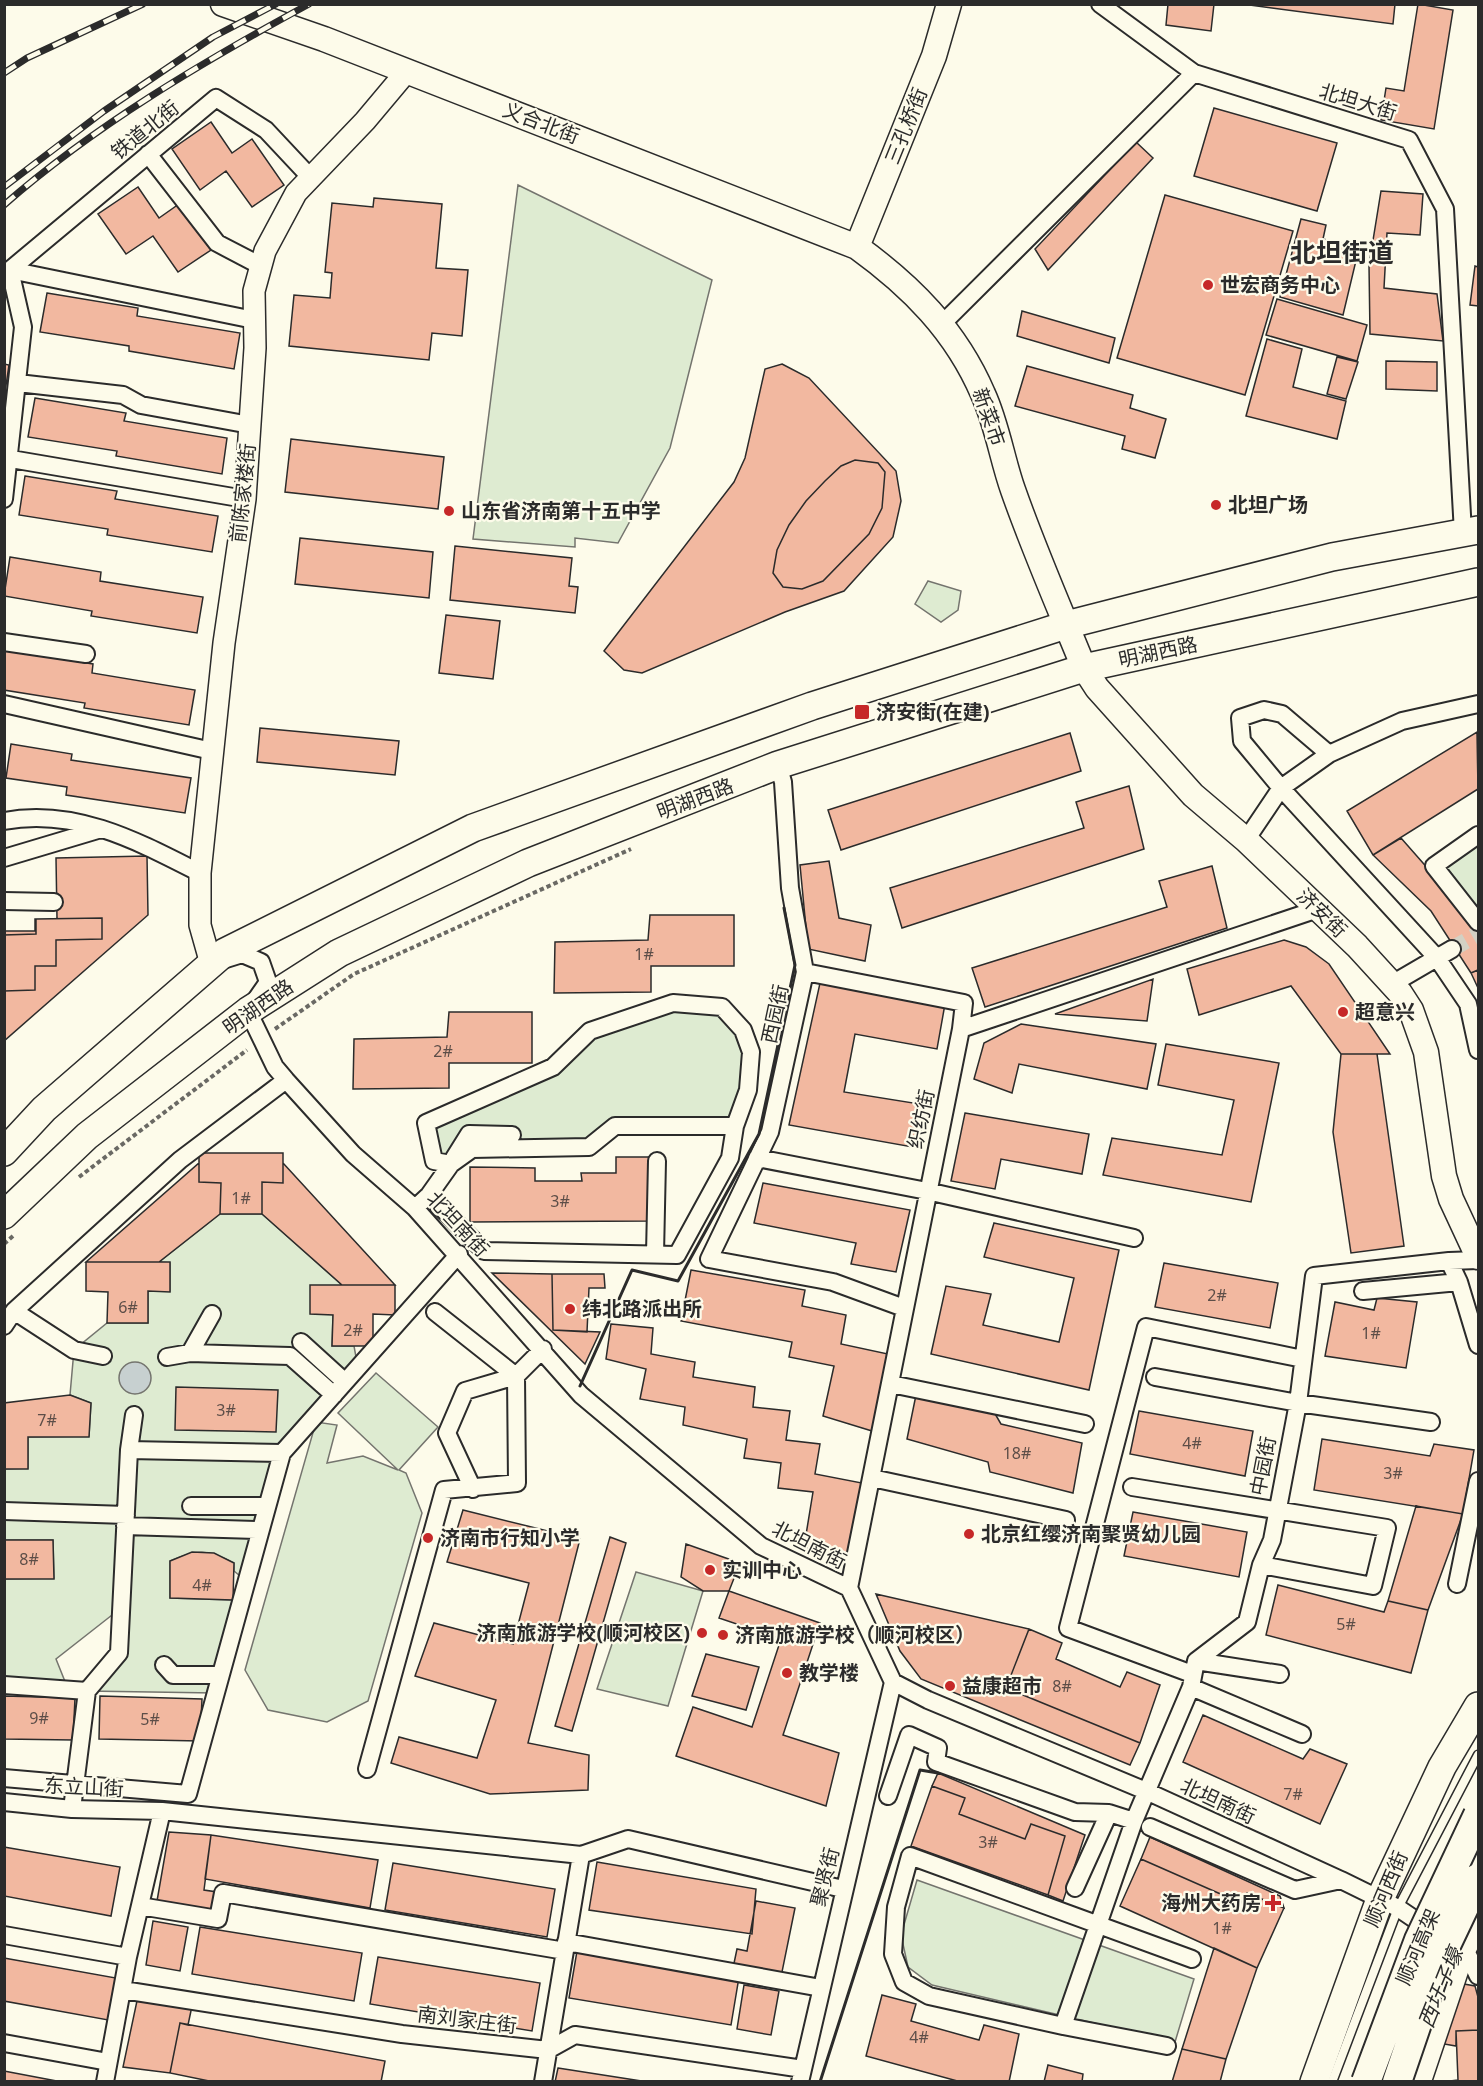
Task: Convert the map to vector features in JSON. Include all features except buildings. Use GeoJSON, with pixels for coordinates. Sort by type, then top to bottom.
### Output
{"type":"FeatureCollection","features":[{"type":"Feature","properties":{"kind":"highway","name":"顺河高架"},"geometry":{"type":"LineString","coordinates":[[1366,2082],[1419,1940],[1479,1815]]}},
{"type":"Feature","properties":{"kind":"highway","name":"顺河高架"},"geometry":{"type":"LineString","coordinates":[[1397,2082],[1438,1962],[1479,1878]]}},
{"type":"Feature","properties":{"kind":"main road","name":"义合北街"},"geometry":{"type":"LineString","coordinates":[[223,4],[270,19],[407,71],[857,247]]}},
{"type":"Feature","properties":{"kind":"main road","name":"三孔桥街"},"geometry":{"type":"LineString","coordinates":[[857,247],[934,56],[949,4]]}},
{"type":"Feature","properties":{"kind":"main road","name":"新菜市"},"geometry":{"type":"LineString","coordinates":[[857,247],[890,270],[919,297],[942,324],[964,356],[984,395],[1012,489],[1066,625]]}},
{"type":"Feature","properties":{"kind":"main road"},"geometry":{"type":"LineString","coordinates":[[4,1152],[44,1109],[225,952],[473,828],[802,709],[1066,625],[1332,557],[1471,531]]}},
{"type":"Feature","properties":{"kind":"main road","name":"明湖西路"},"geometry":{"type":"LineString","coordinates":[[12,1222],[87,1136],[248,1011],[339,953],[528,863],[778,765],[1084,668],[1479,582]]}},
{"type":"Feature","properties":{"kind":"main road","name":"济安街"},"geometry":{"type":"LineString","coordinates":[[1066,625],[1084,668],[1107,702],[1149,749],[1192,795],[1246,840],[1318,909],[1392,984],[1411,1010],[1426,1052],[1444,1176],[1451,1199],[1479,1259]]}},
{"type":"Feature","properties":{"kind":"main road","name":"顺河西街"},"geometry":{"type":"LineString","coordinates":[[1314,2082],[1389,1903],[1442,1767],[1479,1706]]}},
{"type":"Feature","properties":{"kind":"main road"},"geometry":{"type":"LineString","coordinates":[[1417,2082],[1470,1953],[1479,1918]]}},
{"type":"Feature","properties":{"kind":"street","name":"北坦大街"},"geometry":{"type":"LineString","coordinates":[[1100,4],[1194,73],[1408,140],[1445,209],[1471,531]]}},
{"type":"Feature","properties":{"kind":"street","name":"前陈家楼街"},"geometry":{"type":"LineString","coordinates":[[211,964],[200,925],[200,873],[224,643],[245,499],[254,291],[265,251],[296,193],[366,122],[407,71]]}},
{"type":"Feature","properties":{"kind":"street"},"geometry":{"type":"LineString","coordinates":[[942,324],[1194,73]]}},
{"type":"Feature","properties":{"kind":"street","name":"铁道北街"},"geometry":{"type":"LineString","coordinates":[[7,272],[216,98],[266,130],[311,178]]}},
{"type":"Feature","properties":{"kind":"street"},"geometry":{"type":"LineString","coordinates":[[148,154],[216,243],[261,266]]}},
{"type":"Feature","properties":{"kind":"street"},"geometry":{"type":"LineString","coordinates":[[4,499],[11,459],[23,327],[7,272],[254,320]]}},
{"type":"Feature","properties":{"kind":"street"},"geometry":{"type":"LineString","coordinates":[[18,383],[123,395],[141,405],[249,426]]}},
{"type":"Feature","properties":{"kind":"street"},"geometry":{"type":"LineString","coordinates":[[11,459],[245,499]]}},
{"type":"Feature","properties":{"kind":"street"},"geometry":{"type":"LineString","coordinates":[[4,642],[86,654]]}},
{"type":"Feature","properties":{"kind":"street"},"geometry":{"type":"LineString","coordinates":[[1246,840],[1281,788],[1329,754],[1402,721],[1479,704]]}},
{"type":"Feature","properties":{"kind":"street"},"geometry":{"type":"LineString","coordinates":[[4,705],[212,751]]}},
{"type":"Feature","properties":{"kind":"street"},"geometry":{"type":"LineString","coordinates":[[1329,754],[1282,714],[1264,710],[1240,718],[1242,741],[1281,788],[1437,958],[1468,1004],[1479,1050]]}},
{"type":"Feature","properties":{"kind":"street","name":"西园街"},"geometry":{"type":"LineString","coordinates":[[778,765],[783,782],[790,888],[805,972],[770,1132],[709,1259],[833,1282],[904,1308]]}},
{"type":"Feature","properties":{"kind":"street"},"geometry":{"type":"LineString","coordinates":[[4,821],[29,816],[83,822],[143,844],[200,873]]}},
{"type":"Feature","properties":{"kind":"street"},"geometry":{"type":"LineString","coordinates":[[4,858],[101,829]]}},
{"type":"Feature","properties":{"kind":"street"},"geometry":{"type":"LineString","coordinates":[[1479,835],[1434,866],[1479,922]]}},
{"type":"Feature","properties":{"kind":"street"},"geometry":{"type":"LineString","coordinates":[[4,901],[54,903]]}},
{"type":"Feature","properties":{"kind":"street"},"geometry":{"type":"LineString","coordinates":[[961,1029],[1318,909]]}},
{"type":"Feature","properties":{"kind":"street"},"geometry":{"type":"LineString","coordinates":[[1392,984],[1452,950]]}},
{"type":"Feature","properties":{"kind":"street"},"geometry":{"type":"LineString","coordinates":[[211,964],[242,954],[261,962],[268,982],[248,1011]]}},
{"type":"Feature","properties":{"kind":"street","name":"织纺街"},"geometry":{"type":"LineString","coordinates":[[805,972],[964,1003],[961,1029],[927,1191],[910,1293],[904,1308],[891,1384],[849,1588]]}},
{"type":"Feature","properties":{"kind":"street"},"geometry":{"type":"LineString","coordinates":[[429,1195],[484,1251],[677,1255],[730,1158],[735,1126],[748,1090],[752,1052],[743,1030],[722,1007],[673,1003],[590,1031],[553,1067],[426,1123],[434,1161],[451,1164],[472,1149],[589,1147],[615,1126],[735,1126]]}},
{"type":"Feature","properties":{"kind":"street","name":"北坦南街"},"geometry":{"type":"LineString","coordinates":[[248,1011],[275,1067],[286,1080],[353,1154],[415,1208],[459,1254],[581,1395],[761,1546],[849,1588],[893,1682],[928,1700],[1146,1791],[1389,1903],[1470,1953],[1469,1957],[1479,1976]]}},
{"type":"Feature","properties":{"kind":"street"},"geometry":{"type":"LineString","coordinates":[[4,1326],[15,1311],[180,1160],[286,1080]]}},
{"type":"Feature","properties":{"kind":"street"},"geometry":{"type":"LineString","coordinates":[[415,1208],[429,1195],[451,1164],[468,1134],[512,1135]]}},
{"type":"Feature","properties":{"kind":"street"},"geometry":{"type":"LineString","coordinates":[[757,1158],[927,1191],[1134,1238]]}},
{"type":"Feature","properties":{"kind":"street"},"geometry":{"type":"LineString","coordinates":[[655,1254],[657,1161]]}},
{"type":"Feature","properties":{"kind":"street"},"geometry":{"type":"LineString","coordinates":[[4,1778],[188,1794],[282,1453],[459,1254]]}},
{"type":"Feature","properties":{"kind":"street","name":"中园街"},"geometry":{"type":"LineString","coordinates":[[1063,2026],[1134,1821],[1193,1674],[1247,1622],[1261,1565],[1272,1540],[1276,1508],[1298,1403],[1314,1276],[1479,1259]]}},
{"type":"Feature","properties":{"kind":"street"},"geometry":{"type":"LineString","coordinates":[[1449,1261],[1459,1282],[1479,1345]]}},
{"type":"Feature","properties":{"kind":"street"},"geometry":{"type":"LineString","coordinates":[[1363,1291],[1459,1282]]}},
{"type":"Feature","properties":{"kind":"street"},"geometry":{"type":"LineString","coordinates":[[15,1311],[74,1350],[103,1356]]}},
{"type":"Feature","properties":{"kind":"street"},"geometry":{"type":"LineString","coordinates":[[435,1312],[516,1376]]}},
{"type":"Feature","properties":{"kind":"street"},"geometry":{"type":"LineString","coordinates":[[190,1353],[212,1314]]}},
{"type":"Feature","properties":{"kind":"street"},"geometry":{"type":"LineString","coordinates":[[1302,1734],[1193,1674],[1068,1628],[1146,1327],[1303,1359]]}},
{"type":"Feature","properties":{"kind":"street"},"geometry":{"type":"LineString","coordinates":[[300,1342],[345,1382]]}},
{"type":"Feature","properties":{"kind":"street"},"geometry":{"type":"LineString","coordinates":[[473,1489],[447,1433],[465,1391],[516,1376],[543,1349]]}},
{"type":"Feature","properties":{"kind":"street"},"geometry":{"type":"LineString","coordinates":[[167,1358],[190,1353],[290,1356],[334,1395]]}},
{"type":"Feature","properties":{"kind":"street"},"geometry":{"type":"LineString","coordinates":[[367,1769],[444,1490],[473,1489],[517,1482],[516,1376]]}},
{"type":"Feature","properties":{"kind":"street"},"geometry":{"type":"LineString","coordinates":[[1155,1377],[1298,1403],[1431,1422]]}},
{"type":"Feature","properties":{"kind":"street"},"geometry":{"type":"LineString","coordinates":[[891,1384],[1085,1424]]}},
{"type":"Feature","properties":{"kind":"street"},"geometry":{"type":"LineString","coordinates":[[72,1809],[77,1784],[87,1691],[119,1653],[129,1450],[134,1415]]}},
{"type":"Feature","properties":{"kind":"street"},"geometry":{"type":"LineString","coordinates":[[129,1450],[282,1453]]}},
{"type":"Feature","properties":{"kind":"street"},"geometry":{"type":"LineString","coordinates":[[872,1478],[1066,1520]]}},
{"type":"Feature","properties":{"kind":"street"},"geometry":{"type":"LineString","coordinates":[[1457,1584],[1479,1481]]}},
{"type":"Feature","properties":{"kind":"street"},"geometry":{"type":"LineString","coordinates":[[1132,1487],[1276,1508],[1387,1528],[1373,1586],[1261,1565]]}},
{"type":"Feature","properties":{"kind":"street"},"geometry":{"type":"LineString","coordinates":[[191,1506],[267,1506]]}},
{"type":"Feature","properties":{"kind":"street"},"geometry":{"type":"LineString","coordinates":[[4,1511],[259,1530]]}},
{"type":"Feature","properties":{"kind":"street"},"geometry":{"type":"LineString","coordinates":[[165,1665],[173,1675],[220,1675]]}},
{"type":"Feature","properties":{"kind":"street"},"geometry":{"type":"LineString","coordinates":[[1193,1674],[1280,1674]]}},
{"type":"Feature","properties":{"kind":"street","name":"聚贤街"},"geometry":{"type":"LineString","coordinates":[[801,2075],[893,1682]]}},
{"type":"Feature","properties":{"kind":"street"},"geometry":{"type":"LineString","coordinates":[[4,1685],[87,1691]]}},
{"type":"Feature","properties":{"kind":"street"},"geometry":{"type":"LineString","coordinates":[[888,1796],[909,1735],[938,1748],[936,1762],[1075,1812],[1109,1813],[1134,1821]]}},
{"type":"Feature","properties":{"kind":"street","name":"东立山街"},"geometry":{"type":"LineString","coordinates":[[4,1802],[72,1809],[162,1811],[581,1855]]}},
{"type":"Feature","properties":{"kind":"street"},"geometry":{"type":"LineString","coordinates":[[105,2082],[128,1957],[162,1811]]}},
{"type":"Feature","properties":{"kind":"street"},"geometry":{"type":"LineString","coordinates":[[1075,1888],[1109,1813]]}},
{"type":"Feature","properties":{"kind":"street"},"geometry":{"type":"LineString","coordinates":[[1150,1827],[1295,1890],[1341,1880]]}},
{"type":"Feature","properties":{"kind":"street"},"geometry":{"type":"LineString","coordinates":[[543,2082],[581,1855],[628,1839],[843,1889]]}},
{"type":"Feature","properties":{"kind":"street"},"geometry":{"type":"LineString","coordinates":[[1167,2046],[1063,2026],[929,1996],[904,1982],[893,1954],[896,1907],[910,1857],[1192,1959]]}},
{"type":"Feature","properties":{"kind":"street"},"geometry":{"type":"LineString","coordinates":[[140,1906],[218,1919],[223,1893],[821,1988]]}},
{"type":"Feature","properties":{"kind":"street"},"geometry":{"type":"LineString","coordinates":[[4,1935],[128,1957]]}},
{"type":"Feature","properties":{"kind":"street","name":"南刘家庄街"},"geometry":{"type":"LineString","coordinates":[[123,1990],[402,2034],[548,2050]]}},
{"type":"Feature","properties":{"kind":"street"},"geometry":{"type":"LineString","coordinates":[[548,2050],[575,2035],[801,2075]]}},
{"type":"Feature","properties":{"kind":"street"},"geometry":{"type":"LineString","coordinates":[[4,2043],[108,2062]]}},
{"type":"Feature","properties":{"kind":"lane"},"geometry":{"type":"LineString","coordinates":[[1332,2082],[1389,1903],[1479,1755]]}},
{"type":"Feature","properties":{"kind":"path"},"geometry":{"type":"LineString","coordinates":[[75,1180],[261,1039],[354,974],[633,848]]}},
{"type":"Feature","properties":{"kind":"path"},"geometry":{"type":"LineString","coordinates":[[4,1244],[12,1222]]}},
{"type":"Feature","properties":{"kind":"green space"},"geometry":{"type":"Polygon","coordinates":[[[518,185],[712,280],[670,448],[618,543],[575,538],[575,547],[473,539],[518,185]]]}},
{"type":"Feature","properties":{"kind":"green space"},"geometry":{"type":"Polygon","coordinates":[[[928,581],[961,591],[958,610],[941,622],[915,604],[928,581]]]}},
{"type":"Feature","properties":{"kind":"green space"},"geometry":{"type":"Polygon","coordinates":[[[1478,835],[1478,922],[1434,866],[1478,835]]]}},
{"type":"Feature","properties":{"kind":"green space"},"geometry":{"type":"Polygon","coordinates":[[[673,1003],[722,1007],[751,1052],[735,1126],[616,1126],[589,1147],[434,1161],[426,1123],[553,1067],[590,1031],[673,1003]]]}},
{"type":"Feature","properties":{"kind":"green space"},"geometry":{"type":"Polygon","coordinates":[[[220,1214],[262,1214],[342,1285],[333,1315],[332,1346],[354,1346],[358,1368],[282,1453],[246,1581],[234,1571],[234,1563],[209,1553],[188,1554],[170,1561],[170,1598],[233,1600],[215,1693],[87,1691],[119,1653],[121,1608],[56,1659],[68,1689],[5,1685],[4,1579],[54,1578],[53,1540],[5,1540],[5,1469],[28,1468],[28,1437],[89,1436],[91,1403],[70,1395],[74,1350],[107,1323],[148,1323],[148,1291],[170,1291],[170,1263],[159,1262],[220,1214]]]}},
{"type":"Feature","properties":{"kind":"green space"},"geometry":{"type":"Polygon","coordinates":[[[376,1373],[438,1427],[399,1470],[406,1473],[422,1513],[368,1701],[327,1722],[268,1710],[245,1670],[316,1422],[337,1425],[327,1463],[363,1456],[398,1470],[338,1413],[376,1373]]]}},
{"type":"Feature","properties":{"kind":"green space"},"geometry":{"type":"Polygon","coordinates":[[[636,1572],[703,1591],[668,1706],[597,1689],[636,1572]]]}},
{"type":"Feature","properties":{"kind":"green space"},"geometry":{"type":"Polygon","coordinates":[[[917,1880],[1194,1979],[1175,2042],[932,1985],[908,1967],[901,1935],[917,1880]]]}},
{"type":"Feature","properties":{"kind":"shaded area"},"geometry":{"type":"Polygon","coordinates":[[[135,1362],[146,1367],[151,1378],[146,1389],[135,1394],[124,1389],[119,1378],[124,1367],[135,1362]]]}},
{"type":"Feature","properties":{"kind":"tunnel"},"geometry":{"type":"LineString","coordinates":[[1452,949],[1478,934]]}},
{"type":"Feature","properties":{"kind":"railway"},"geometry":{"type":"LineString","coordinates":[[4,73],[27,58],[143,4]]}},
{"type":"Feature","properties":{"kind":"railway"},"geometry":{"type":"LineString","coordinates":[[4,187],[104,111],[213,37],[276,4]]}},
{"type":"Feature","properties":{"kind":"railway"},"geometry":{"type":"LineString","coordinates":[[4,205],[75,148],[151,96],[309,4]]}},
{"type":"Feature","properties":{"kind":"wall"},"geometry":{"type":"LineString","coordinates":[[580,1386],[632,1270],[678,1281],[759,1134],[795,965],[784,908]]}},
{"type":"Feature","properties":{"kind":"wall"},"geometry":{"type":"LineString","coordinates":[[820,2082],[920,1770],[938,1773]]}},
{"type":"Feature","properties":{"kind":"place","name":"世宏商务中心"},"geometry":{"type":"Point","coordinates":[1208,285]}},
{"type":"Feature","properties":{"kind":"place","name":"北坦广场"},"geometry":{"type":"Point","coordinates":[1216,505]}},
{"type":"Feature","properties":{"kind":"place","name":"山东省济南第十五中学"},"geometry":{"type":"Point","coordinates":[449,511]}},
{"type":"Feature","properties":{"kind":"place","name":"济安街(在建)"},"geometry":{"type":"Point","coordinates":[862,712]}},
{"type":"Feature","properties":{"kind":"place","name":"超意兴"},"geometry":{"type":"Point","coordinates":[1343,1012]}},
{"type":"Feature","properties":{"kind":"place","name":"纬北路派出所"},"geometry":{"type":"Point","coordinates":[570,1309]}},
{"type":"Feature","properties":{"kind":"place","name":"北京红缨济南聚贤幼儿园"},"geometry":{"type":"Point","coordinates":[969,1534]}},
{"type":"Feature","properties":{"kind":"place","name":"济南市行知小学"},"geometry":{"type":"Point","coordinates":[428,1538]}},
{"type":"Feature","properties":{"kind":"place","name":"实训中心"},"geometry":{"type":"Point","coordinates":[710,1570]}},
{"type":"Feature","properties":{"kind":"place","name":"济南旅游学校(顺河校区)"},"geometry":{"type":"Point","coordinates":[702,1633]}},
{"type":"Feature","properties":{"kind":"place","name":"济南旅游学校（顺河校区）"},"geometry":{"type":"Point","coordinates":[723,1635]}},
{"type":"Feature","properties":{"kind":"place","name":"教学楼"},"geometry":{"type":"Point","coordinates":[787,1673]}},
{"type":"Feature","properties":{"kind":"place","name":"益康超市"},"geometry":{"type":"Point","coordinates":[950,1686]}},
{"type":"Feature","properties":{"kind":"place","name":"海州大药房"},"geometry":{"type":"Point","coordinates":[1273,1903]}},
{"type":"Feature","properties":{"kind":"district","name":"北坦街道"},"geometry":{"type":"Point","coordinates":[1342,253]}},
{"type":"Feature","properties":{"kind":"water label","name":"西圩子壕"},"geometry":{"type":"Point","coordinates":[1441,1988]}}]}
